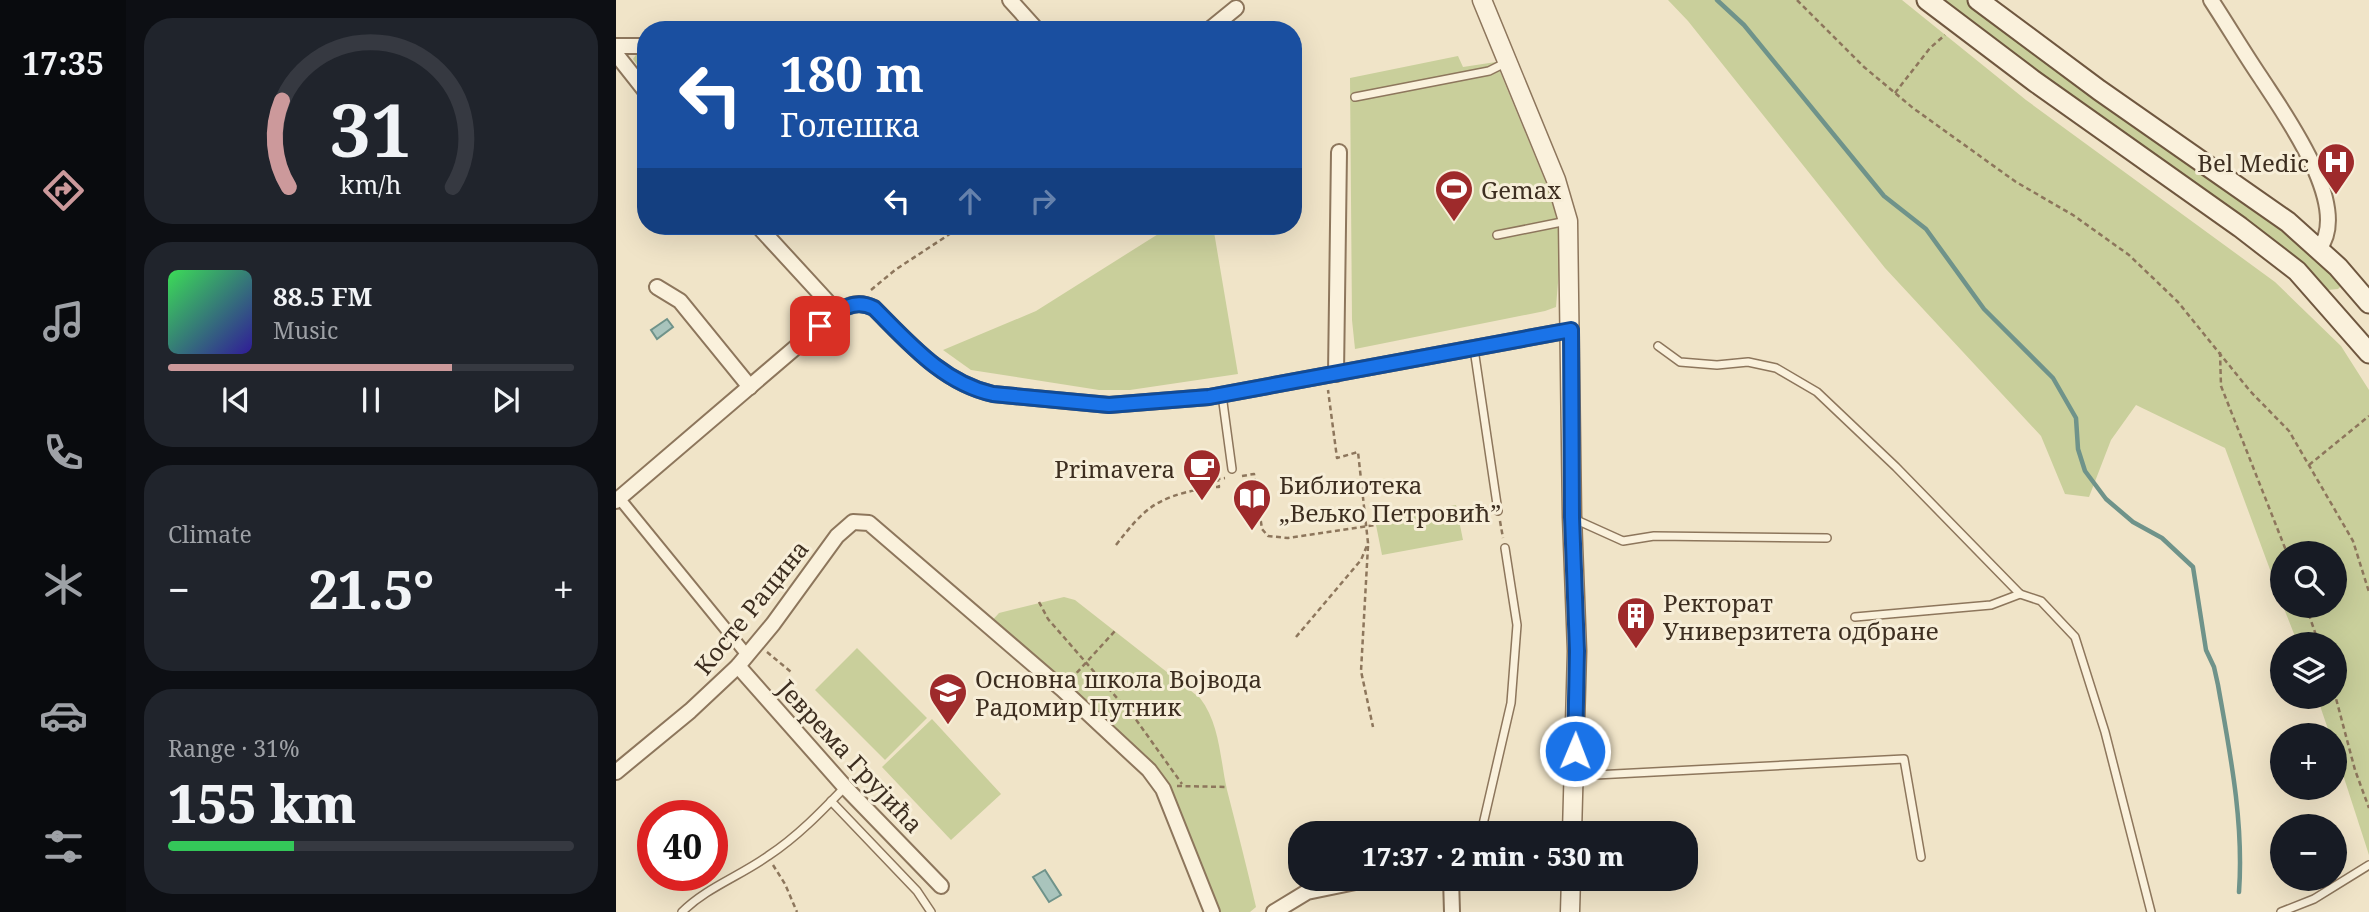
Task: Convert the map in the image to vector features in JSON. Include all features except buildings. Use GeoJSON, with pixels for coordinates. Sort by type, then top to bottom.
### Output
{"type":"FeatureCollection","features":[{"type":"Feature","properties":{"kind":"main road"},"geometry":{"type":"LineString","coordinates":[[1927,0],[2034,82],[2254,237],[2297,271],[2369,353]]}},
{"type":"Feature","properties":{"kind":"main road"},"geometry":{"type":"LineString","coordinates":[[1978,0],[2099,90],[2273,211],[2319,249],[2363,297],[2334,311]]}},
{"type":"Feature","properties":{"kind":"street"},"geometry":{"type":"LineString","coordinates":[[1010,0],[1027,21]]}},
{"type":"Feature","properties":{"kind":"street"},"geometry":{"type":"LineString","coordinates":[[1482,0],[1556,180],[1568,220],[1572,517],[1577,651],[1573,821]]}},
{"type":"Feature","properties":{"kind":"street"},"geometry":{"type":"LineString","coordinates":[[2211,0],[2287,116],[2308,155],[2329,215],[2327,237],[2319,249]]}},
{"type":"Feature","properties":{"kind":"street"},"geometry":{"type":"LineString","coordinates":[[1220,21],[1236,8]]}},
{"type":"Feature","properties":{"kind":"street"},"geometry":{"type":"LineString","coordinates":[[616,46],[637,46]]}},
{"type":"Feature","properties":{"kind":"street"},"geometry":{"type":"LineString","coordinates":[[616,54],[637,81]]}},
{"type":"Feature","properties":{"kind":"street"},"geometry":{"type":"LineString","coordinates":[[1331,375],[1339,152]]}},
{"type":"Feature","properties":{"kind":"street"},"geometry":{"type":"LineString","coordinates":[[766,235],[837,312]]}},
{"type":"Feature","properties":{"kind":"street"},"geometry":{"type":"LineString","coordinates":[[657,286],[680,301],[750,387]]}},
{"type":"Feature","properties":{"kind":"street"},"geometry":{"type":"LineString","coordinates":[[617,500],[837,312],[857,303],[874,308],[934,365],[958,382],[977,390],[993,394],[1109,405],[1152,403],[1222,394],[1571,330]]}},
{"type":"Feature","properties":{"kind":"street","name":"Јеврема Грујића"},"geometry":{"type":"LineString","coordinates":[[617,500],[845,787],[936,881]]}},
{"type":"Feature","properties":{"kind":"street","name":"Косте Рацина"},"geometry":{"type":"LineString","coordinates":[[616,772],[690,711],[742,660],[760,640],[837,536],[853,522],[869,523],[1062,689]]}},
{"type":"Feature","properties":{"kind":"street"},"geometry":{"type":"LineString","coordinates":[[1062,689],[1149,770],[1163,789],[1212,912]]}},
{"type":"Feature","properties":{"kind":"street"},"geometry":{"type":"LineString","coordinates":[[1274,912],[1312,891]]}},
{"type":"Feature","properties":{"kind":"street"},"geometry":{"type":"LineString","coordinates":[[1451,891],[1452,912]]}},
{"type":"Feature","properties":{"kind":"street"},"geometry":{"type":"LineString","coordinates":[[1570,912],[1571,891]]}},
{"type":"Feature","properties":{"kind":"lane"},"geometry":{"type":"LineString","coordinates":[[1355,97],[1489,71],[1508,62]]}},
{"type":"Feature","properties":{"kind":"lane"},"geometry":{"type":"LineString","coordinates":[[1497,235],[1568,220]]}},
{"type":"Feature","properties":{"kind":"lane"},"geometry":{"type":"LineString","coordinates":[[1658,346],[1680,362],[1717,365],[1748,362],[1776,368],[1817,392],[1896,467],[2020,594],[2041,601],[2075,637],[2105,732],[2151,912]]}},
{"type":"Feature","properties":{"kind":"lane"},"geometry":{"type":"LineString","coordinates":[[1474,349],[1498,511]]}},
{"type":"Feature","properties":{"kind":"lane"},"geometry":{"type":"LineString","coordinates":[[1222,394],[1232,469]]}},
{"type":"Feature","properties":{"kind":"lane"},"geometry":{"type":"LineString","coordinates":[[1572,517],[1623,541],[1654,536],[1826,538]]}},
{"type":"Feature","properties":{"kind":"lane"},"geometry":{"type":"LineString","coordinates":[[1484,821],[1511,703],[1517,625],[1506,548]]}},
{"type":"Feature","properties":{"kind":"lane"},"geometry":{"type":"LineString","coordinates":[[1855,617],[1991,605],[2020,594]]}},
{"type":"Feature","properties":{"kind":"lane"},"geometry":{"type":"LineString","coordinates":[[1575,776],[1904,759],[1921,857]]}},
{"type":"Feature","properties":{"kind":"lane"},"geometry":{"type":"LineString","coordinates":[[682,912],[705,893],[787,843],[845,787]]}},
{"type":"Feature","properties":{"kind":"lane"},"geometry":{"type":"LineString","coordinates":[[831,802],[917,891],[931,912]]}},
{"type":"Feature","properties":{"kind":"lane"},"geometry":{"type":"LineString","coordinates":[[2281,912],[2314,899],[2369,865]]}},
{"type":"Feature","properties":{"kind":"path"},"geometry":{"type":"LineString","coordinates":[[1797,0],[1864,67],[1895,93],[2016,182],[2073,215],[2129,255],[2178,302],[2250,391],[2289,431],[2353,541],[2369,592]]}},
{"type":"Feature","properties":{"kind":"path"},"geometry":{"type":"LineString","coordinates":[[1895,93],[1930,48],[1950,31]]}},
{"type":"Feature","properties":{"kind":"path"},"geometry":{"type":"LineString","coordinates":[[857,303],[895,270],[948,235]]}},
{"type":"Feature","properties":{"kind":"path"},"geometry":{"type":"LineString","coordinates":[[2220,352],[2221,386],[2282,541]]}},
{"type":"Feature","properties":{"kind":"path"},"geometry":{"type":"LineString","coordinates":[[1331,375],[1337,458],[1358,452],[1368,527],[1362,671],[1373,727]]}},
{"type":"Feature","properties":{"kind":"path"},"geometry":{"type":"LineString","coordinates":[[2309,465],[2369,416]]}},
{"type":"Feature","properties":{"kind":"path"},"geometry":{"type":"LineString","coordinates":[[1225,478],[1224,471],[1232,469]]}},
{"type":"Feature","properties":{"kind":"path"},"geometry":{"type":"LineString","coordinates":[[1216,487],[1219,487],[1218,479],[1254,474],[1262,529],[1268,536],[1288,538],[1376,525]]}},
{"type":"Feature","properties":{"kind":"path"},"geometry":{"type":"LineString","coordinates":[[1116,545],[1130,527],[1158,501],[1201,489]]}},
{"type":"Feature","properties":{"kind":"path"},"geometry":{"type":"LineString","coordinates":[[1459,518],[1498,511],[1506,548]]}},
{"type":"Feature","properties":{"kind":"path"},"geometry":{"type":"LineString","coordinates":[[1296,637],[1361,561],[1368,543]]}},
{"type":"Feature","properties":{"kind":"path"},"geometry":{"type":"LineString","coordinates":[[1039,602],[1048,620],[1137,720],[1182,784]]}},
{"type":"Feature","properties":{"kind":"path"},"geometry":{"type":"LineString","coordinates":[[1062,689],[1115,631]]}},
{"type":"Feature","properties":{"kind":"path"},"geometry":{"type":"LineString","coordinates":[[760,640],[766,651],[791,672]]}},
{"type":"Feature","properties":{"kind":"path"},"geometry":{"type":"LineString","coordinates":[[2339,709],[2355,770],[2369,808]]}},
{"type":"Feature","properties":{"kind":"path"},"geometry":{"type":"LineString","coordinates":[[1163,789],[1182,784],[1227,787]]}},
{"type":"Feature","properties":{"kind":"path"},"geometry":{"type":"LineString","coordinates":[[773,864],[797,912]]}},
{"type":"Feature","properties":{"kind":"green space"},"geometry":{"type":"Polygon","coordinates":[[[1668,0],[1902,0],[2026,100],[2275,282],[2341,346],[2369,390],[2369,855],[2347,787],[2347,723],[2326,723],[2321,709],[2347,709],[2347,632],[2293,632],[2288,618],[2347,618],[2347,541],[2270,541],[2270,570],[2225,448],[2136,405],[2111,440],[2089,497],[2065,494],[2041,436],[1885,268],[1688,21],[1668,0]]]}},
{"type":"Feature","properties":{"kind":"green space"},"geometry":{"type":"Polygon","coordinates":[[[1938,0],[1967,0],[2008,33],[2320,259],[2341,280],[2341,286],[2328,290],[2312,274],[1938,0]]]}},
{"type":"Feature","properties":{"kind":"green space","name":"Gemax"},"geometry":{"type":"Polygon","coordinates":[[[1458,56],[1463,67],[1496,62],[1553,200],[1561,246],[1556,307],[1355,349],[1352,320],[1350,78],[1458,56]]]}},
{"type":"Feature","properties":{"kind":"green space"},"geometry":{"type":"Polygon","coordinates":[[[1157,235],[1215,235],[1238,374],[1130,390],[1099,390],[971,370],[943,350],[1036,311],[1157,235]]]}},
{"type":"Feature","properties":{"kind":"green space"},"geometry":{"type":"Polygon","coordinates":[[[1456,505],[1463,540],[1382,555],[1375,520],[1456,505]]]}},
{"type":"Feature","properties":{"kind":"green space"},"geometry":{"type":"Polygon","coordinates":[[[1064,597],[1075,600],[1200,698],[1207,708],[1218,742],[1256,907],[1250,912],[1212,912],[1163,789],[988,625],[999,613],[1064,597]]]}},
{"type":"Feature","properties":{"kind":"green space"},"geometry":{"type":"Polygon","coordinates":[[[857,648],[927,718],[885,760],[815,690],[857,648]]]}},
{"type":"Feature","properties":{"kind":"green space"},"geometry":{"type":"Polygon","coordinates":[[[932,719],[1001,794],[951,840],[882,767],[932,719]]]}},
{"type":"Feature","properties":{"kind":"water"},"geometry":{"type":"Polygon","coordinates":[[[667,319],[673,327],[657,339],[651,330],[667,319]]]}},
{"type":"Feature","properties":{"kind":"water"},"geometry":{"type":"Polygon","coordinates":[[[1045,870],[1061,895],[1049,902],[1033,877],[1045,870]]]}},
{"type":"Feature","properties":{"kind":"waterway"},"geometry":{"type":"LineString","coordinates":[[1717,0],[1744,25],[1884,196],[1926,229],[1984,309],[2053,378],[2076,418],[2078,449],[2085,471],[2106,499],[2133,522],[2162,538],[2193,567],[2206,650],[2214,667],[2231,762],[2240,840],[2239,892]]}},
{"type":"Feature","properties":{"kind":"place","name":"Bel Medic"},"geometry":{"type":"Point","coordinates":[2336,196]}},
{"type":"Feature","properties":{"kind":"place","name":"Gemax"},"geometry":{"type":"Point","coordinates":[1454,223]}},
{"type":"Feature","properties":{"kind":"place","name":"Primavera"},"geometry":{"type":"Point","coordinates":[1202,502]}},
{"type":"Feature","properties":{"kind":"place","name":"Библиотека „Вељко Петровић”"},"geometry":{"type":"Point","coordinates":[1252,532]}},
{"type":"Feature","properties":{"kind":"place","name":"Ректорат Универзитета одбране"},"geometry":{"type":"Point","coordinates":[1636,650]}},
{"type":"Feature","properties":{"kind":"place","name":"Основна школа Војвода Радомир Путник"},"geometry":{"type":"Point","coordinates":[948,726]}},
{"type":"Feature","properties":{"kind":"route"},"geometry":{"type":"LineString","coordinates":[[820,326],[849,304],[864,303],[874,308],[923,356],[945,373],[977,390],[993,394],[1109,405],[1209,397],[1571,330],[1572,517],[1577,651],[1575,751]]}}]}
